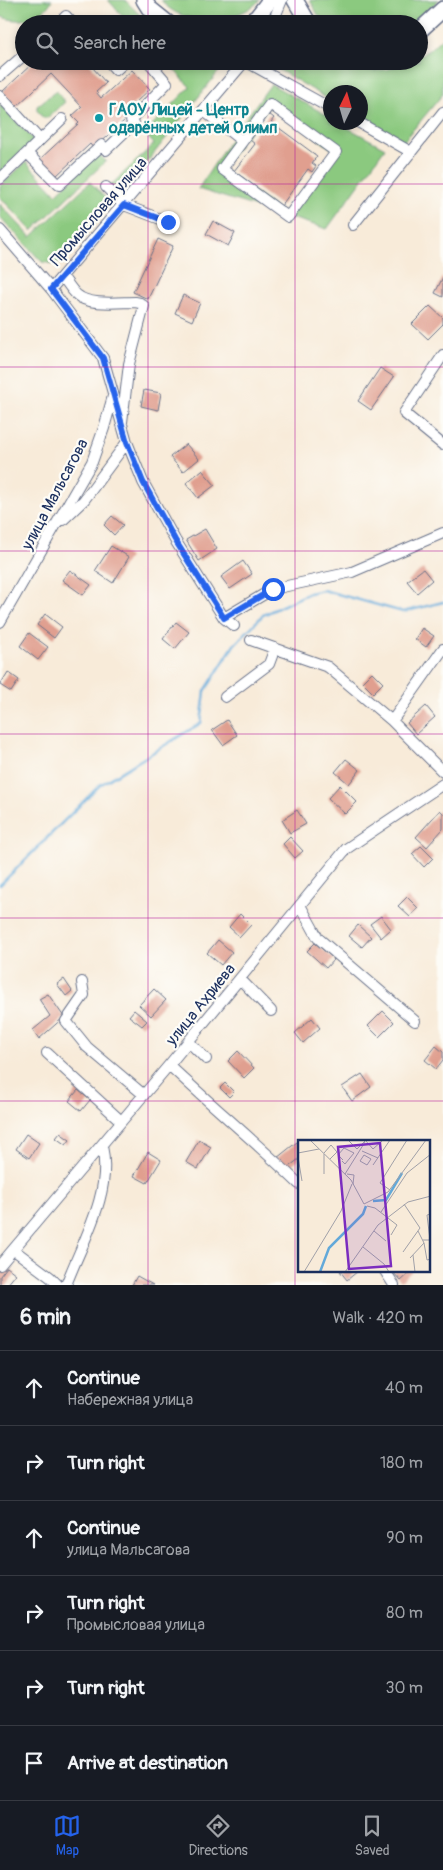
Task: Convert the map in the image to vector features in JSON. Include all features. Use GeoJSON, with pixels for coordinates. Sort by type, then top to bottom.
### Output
{"type":"FeatureCollection","features":[{"type":"Feature","properties":{"kind":"highway"},"geometry":{"type":"LineString","coordinates":[[144,0],[149,8],[158,15]]}},
{"type":"Feature","properties":{"kind":"highway"},"geometry":{"type":"LineString","coordinates":[[259,15],[270,0]]}},
{"type":"Feature","properties":{"kind":"highway"},"geometry":{"type":"LineString","coordinates":[[295,0],[304,15]]}},
{"type":"Feature","properties":{"kind":"highway"},"geometry":{"type":"LineString","coordinates":[[428,23],[443,9]]}},
{"type":"Feature","properties":{"kind":"street"},"geometry":{"type":"LineString","coordinates":[[276,15],[282,0]]}},
{"type":"Feature","properties":{"kind":"street"},"geometry":{"type":"LineString","coordinates":[[0,76],[15,63]]}},
{"type":"Feature","properties":{"kind":"street"},"geometry":{"type":"LineString","coordinates":[[26,153],[59,185],[102,146],[106,150],[134,123],[131,120],[167,83],[156,70]]}},
{"type":"Feature","properties":{"kind":"street","name":"Промысловая улица"},"geometry":{"type":"LineString","coordinates":[[51,289],[238,70]]}},
{"type":"Feature","properties":{"kind":"street"},"geometry":{"type":"LineString","coordinates":[[261,70],[323,104]]}},
{"type":"Feature","properties":{"kind":"street"},"geometry":{"type":"LineString","coordinates":[[0,96],[40,140]]}},
{"type":"Feature","properties":{"kind":"street"},"geometry":{"type":"LineString","coordinates":[[270,104],[336,152],[288,217],[222,169],[242,141],[270,104]]}},
{"type":"Feature","properties":{"kind":"street"},"geometry":{"type":"LineString","coordinates":[[204,111],[242,141]]}},
{"type":"Feature","properties":{"kind":"street"},"geometry":{"type":"LineString","coordinates":[[353,225],[443,112]]}},
{"type":"Feature","properties":{"kind":"street"},"geometry":{"type":"LineString","coordinates":[[0,179],[62,119]]}},
{"type":"Feature","properties":{"kind":"street"},"geometry":{"type":"LineString","coordinates":[[368,128],[412,152]]}},
{"type":"Feature","properties":{"kind":"street"},"geometry":{"type":"LineString","coordinates":[[106,187],[124,205],[168,222]]}},
{"type":"Feature","properties":{"kind":"street"},"geometry":{"type":"LineString","coordinates":[[0,230],[51,289],[103,358],[127,442],[143,482],[224,618],[234,626]]}},
{"type":"Feature","properties":{"kind":"street"},"geometry":{"type":"LineString","coordinates":[[62,276],[77,296],[99,303],[135,302],[144,306],[129,364],[122,424]]}},
{"type":"Feature","properties":{"kind":"street"},"geometry":{"type":"LineString","coordinates":[[443,356],[404,413],[443,445]]}},
{"type":"Feature","properties":{"kind":"street","name":"улица Мальсагова"},"geometry":{"type":"LineString","coordinates":[[0,622],[92,462],[113,395]]}},
{"type":"Feature","properties":{"kind":"street"},"geometry":{"type":"LineString","coordinates":[[55,527],[84,500],[127,442]]}},
{"type":"Feature","properties":{"kind":"street"},"geometry":{"type":"LineString","coordinates":[[224,618],[273,589],[352,572],[443,533]]}},
{"type":"Feature","properties":{"kind":"street"},"geometry":{"type":"LineString","coordinates":[[251,640],[328,667],[392,721],[443,772]]}},
{"type":"Feature","properties":{"kind":"street"},"geometry":{"type":"LineString","coordinates":[[225,697],[269,664],[275,648]]}},
{"type":"Feature","properties":{"kind":"street"},"geometry":{"type":"LineString","coordinates":[[392,721],[443,649]]}},
{"type":"Feature","properties":{"kind":"street","name":"улица Ахриева"},"geometry":{"type":"LineString","coordinates":[[0,1265],[189,1042],[346,849],[443,784]]}},
{"type":"Feature","properties":{"kind":"street"},"geometry":{"type":"LineString","coordinates":[[300,905],[318,938],[414,1021]]}},
{"type":"Feature","properties":{"kind":"street"},"geometry":{"type":"LineString","coordinates":[[240,979],[271,1011]]}},
{"type":"Feature","properties":{"kind":"street"},"geometry":{"type":"LineString","coordinates":[[82,982],[84,995],[66,1021],[87,1047],[144,1095]]}},
{"type":"Feature","properties":{"kind":"street"},"geometry":{"type":"LineString","coordinates":[[189,1042],[206,1059]]}},
{"type":"Feature","properties":{"kind":"street"},"geometry":{"type":"LineString","coordinates":[[47,1053],[121,1121]]}},
{"type":"Feature","properties":{"kind":"street"},"geometry":{"type":"LineString","coordinates":[[169,1065],[298,1183]]}},
{"type":"Feature","properties":{"kind":"street"},"geometry":{"type":"LineString","coordinates":[[66,1285],[99,1200],[105,1164],[102,1146]]}},
{"type":"Feature","properties":{"kind":"street"},"geometry":{"type":"LineString","coordinates":[[14,1250],[58,1285]]}},
{"type":"Feature","properties":{"kind":"street"},"geometry":{"type":"LineString","coordinates":[[386,1272],[394,1285]]}},
{"type":"Feature","properties":{"kind":"green space"},"geometry":{"type":"Polygon","coordinates":[[[0,0],[52,0],[48,7],[38,15],[15,15],[15,20],[0,16],[0,0]]]}},
{"type":"Feature","properties":{"kind":"green space"},"geometry":{"type":"Polygon","coordinates":[[[108,0],[125,0],[140,15],[122,15],[108,0]]]}},
{"type":"Feature","properties":{"kind":"green space"},"geometry":{"type":"Polygon","coordinates":[[[161,0],[260,0],[250,8],[234,15],[182,15],[170,9],[161,0]]]}},
{"type":"Feature","properties":{"kind":"green space"},"geometry":{"type":"Polygon","coordinates":[[[310,0],[439,0],[423,15],[318,15],[310,0]]]}},
{"type":"Feature","properties":{"kind":"green space"},"geometry":{"type":"Polygon","coordinates":[[[443,37],[443,94],[403,142],[368,121],[368,85],[323,85],[323,96],[279,70],[428,70],[428,51],[443,37]]]}},
{"type":"Feature","properties":{"kind":"green space"},"geometry":{"type":"Polygon","coordinates":[[[174,70],[220,70],[121,195],[111,185],[154,144],[144,133],[190,87],[174,70]]]}},
{"type":"Feature","properties":{"kind":"green space"},"geometry":{"type":"Polygon","coordinates":[[[271,84],[323,113],[323,130],[352,130],[385,148],[327,229],[288,217],[336,152],[270,104],[244,139],[235,133],[271,84]]]}},
{"type":"Feature","properties":{"kind":"green space"},"geometry":{"type":"Polygon","coordinates":[[[56,91],[65,102],[47,118],[43,118],[37,110],[37,106],[56,91]]]}},
{"type":"Feature","properties":{"kind":"green space"},"geometry":{"type":"Polygon","coordinates":[[[0,104],[34,140],[0,173],[0,104]]]}},
{"type":"Feature","properties":{"kind":"green space"},"geometry":{"type":"Polygon","coordinates":[[[232,137],[240,144],[222,169],[288,217],[198,189],[232,137]]]}},
{"type":"Feature","properties":{"kind":"green space"},"geometry":{"type":"Polygon","coordinates":[[[98,154],[106,161],[32,231],[0,197],[0,186],[26,162],[56,194],[98,154]]]}},
{"type":"Feature","properties":{"kind":"green space"},"geometry":{"type":"Polygon","coordinates":[[[90,182],[111,204],[67,258],[54,264],[42,262],[0,217],[0,204],[31,237],[90,182]]]}},
{"type":"Feature","properties":{"kind":"building","name":"ГАОУ Лицей - Центр одарённых детей Олимп"},"geometry":{"type":"Polygon","coordinates":[[[25,70],[95,70],[106,83],[96,92],[101,98],[132,70],[150,89],[121,116],[125,120],[94,149],[90,144],[55,177],[39,160],[79,123],[72,116],[82,107],[51,74],[16,107],[2,92],[25,70]]]}},
{"type":"Feature","properties":{"kind":"building"},"geometry":{"type":"Polygon","coordinates":[[[269,114],[274,118],[271,122],[317,156],[312,163],[316,166],[312,172],[308,169],[281,206],[234,171],[255,144],[250,140],[269,114]]]}},
{"type":"Feature","properties":{"kind":"building"},"geometry":{"type":"Polygon","coordinates":[[[213,221],[235,233],[228,246],[206,234],[213,221]]]}},
{"type":"Feature","properties":{"kind":"building"},"geometry":{"type":"Polygon","coordinates":[[[158,239],[173,246],[148,299],[133,292],[158,239]]]}},
{"type":"Feature","properties":{"kind":"building"},"geometry":{"type":"Polygon","coordinates":[[[443,277],[443,297],[435,293],[443,277]]]}},
{"type":"Feature","properties":{"kind":"building"},"geometry":{"type":"Polygon","coordinates":[[[183,295],[200,303],[192,321],[175,313],[183,295]]]}},
{"type":"Feature","properties":{"kind":"building"},"geometry":{"type":"Polygon","coordinates":[[[430,306],[443,318],[443,324],[428,339],[412,324],[430,306]]]}},
{"type":"Feature","properties":{"kind":"building"},"geometry":{"type":"Polygon","coordinates":[[[380,368],[394,377],[371,410],[358,401],[380,368]]]}},
{"type":"Feature","properties":{"kind":"building"},"geometry":{"type":"Polygon","coordinates":[[[144,390],[161,393],[158,410],[141,406],[144,390]]]}},
{"type":"Feature","properties":{"kind":"building"},"geometry":{"type":"Polygon","coordinates":[[[186,444],[199,459],[183,472],[170,457],[186,444]]]}},
{"type":"Feature","properties":{"kind":"building"},"geometry":{"type":"Polygon","coordinates":[[[202,470],[215,485],[198,498],[186,483],[202,470]]]}},
{"type":"Feature","properties":{"kind":"building"},"geometry":{"type":"Polygon","coordinates":[[[112,516],[123,525],[114,535],[104,525],[112,516]]]}},
{"type":"Feature","properties":{"kind":"building"},"geometry":{"type":"Polygon","coordinates":[[[205,529],[217,549],[199,561],[186,540],[205,529]]]}},
{"type":"Feature","properties":{"kind":"building"},"geometry":{"type":"Polygon","coordinates":[[[111,546],[129,557],[113,583],[95,571],[111,546]]]}},
{"type":"Feature","properties":{"kind":"building"},"geometry":{"type":"Polygon","coordinates":[[[243,561],[252,574],[230,589],[221,577],[243,561]]]}},
{"type":"Feature","properties":{"kind":"building"},"geometry":{"type":"Polygon","coordinates":[[[423,569],[432,580],[417,593],[407,581],[423,569]]]}},
{"type":"Feature","properties":{"kind":"building"},"geometry":{"type":"Polygon","coordinates":[[[70,570],[91,585],[83,595],[62,580],[70,570]]]}},
{"type":"Feature","properties":{"kind":"building"},"geometry":{"type":"Polygon","coordinates":[[[45,614],[62,627],[54,638],[37,625],[45,614]]]}},
{"type":"Feature","properties":{"kind":"building"},"geometry":{"type":"Polygon","coordinates":[[[176,622],[189,632],[175,649],[163,639],[176,622]]]}},
{"type":"Feature","properties":{"kind":"building"},"geometry":{"type":"Polygon","coordinates":[[[422,628],[434,636],[426,647],[415,639],[422,628]]]}},
{"type":"Feature","properties":{"kind":"building"},"geometry":{"type":"Polygon","coordinates":[[[29,633],[48,647],[38,660],[20,646],[29,633]]]}},
{"type":"Feature","properties":{"kind":"building"},"geometry":{"type":"Polygon","coordinates":[[[8,672],[19,680],[11,692],[0,685],[8,672]]]}},
{"type":"Feature","properties":{"kind":"building"},"geometry":{"type":"Polygon","coordinates":[[[372,672],[383,683],[373,693],[362,682],[372,672]]]}},
{"type":"Feature","properties":{"kind":"building"},"geometry":{"type":"Polygon","coordinates":[[[426,706],[435,717],[416,734],[407,723],[426,706]]]}},
{"type":"Feature","properties":{"kind":"building"},"geometry":{"type":"Polygon","coordinates":[[[227,720],[237,735],[223,745],[212,730],[227,720]]]}},
{"type":"Feature","properties":{"kind":"building"},"geometry":{"type":"Polygon","coordinates":[[[346,759],[360,770],[349,784],[335,772],[346,759]]]}},
{"type":"Feature","properties":{"kind":"building"},"geometry":{"type":"Polygon","coordinates":[[[340,785],[357,802],[345,814],[328,798],[340,785]]]}},
{"type":"Feature","properties":{"kind":"building"},"geometry":{"type":"Polygon","coordinates":[[[297,810],[306,824],[290,833],[282,820],[297,810]]]}},
{"type":"Feature","properties":{"kind":"building"},"geometry":{"type":"Polygon","coordinates":[[[440,810],[443,813],[443,829],[427,847],[416,837],[440,810]]]}},
{"type":"Feature","properties":{"kind":"building"},"geometry":{"type":"Polygon","coordinates":[[[290,837],[303,851],[295,858],[283,844],[290,837]]]}},
{"type":"Feature","properties":{"kind":"building"},"geometry":{"type":"Polygon","coordinates":[[[421,846],[433,858],[424,867],[412,854],[421,846]]]}},
{"type":"Feature","properties":{"kind":"building"},"geometry":{"type":"Polygon","coordinates":[[[407,897],[418,908],[410,917],[398,906],[407,897]]]}},
{"type":"Feature","properties":{"kind":"building"},"geometry":{"type":"Polygon","coordinates":[[[240,914],[251,925],[240,937],[229,927],[240,914]]]}},
{"type":"Feature","properties":{"kind":"building"},"geometry":{"type":"Polygon","coordinates":[[[381,916],[391,929],[381,938],[370,924],[381,916]]]}},
{"type":"Feature","properties":{"kind":"building"},"geometry":{"type":"Polygon","coordinates":[[[358,925],[371,937],[362,947],[349,936],[358,925]]]}},
{"type":"Feature","properties":{"kind":"building"},"geometry":{"type":"Polygon","coordinates":[[[218,940],[232,952],[221,965],[207,953],[218,940]]]}},
{"type":"Feature","properties":{"kind":"building"},"geometry":{"type":"Polygon","coordinates":[[[315,943],[334,959],[326,968],[307,951],[315,943]]]}},
{"type":"Feature","properties":{"kind":"building"},"geometry":{"type":"Polygon","coordinates":[[[64,979],[72,991],[66,996],[57,984],[64,979]]]}},
{"type":"Feature","properties":{"kind":"building"},"geometry":{"type":"Polygon","coordinates":[[[154,989],[166,1000],[151,1016],[139,1005],[154,989]]]}},
{"type":"Feature","properties":{"kind":"building"},"geometry":{"type":"Polygon","coordinates":[[[48,994],[64,1017],[39,1039],[33,1030],[50,1016],[39,999],[48,994]]]}},
{"type":"Feature","properties":{"kind":"building"},"geometry":{"type":"Polygon","coordinates":[[[134,1010],[147,1021],[142,1026],[129,1016],[134,1010]]]}},
{"type":"Feature","properties":{"kind":"building"},"geometry":{"type":"Polygon","coordinates":[[[383,1011],[394,1022],[379,1037],[368,1026],[383,1011]]]}},
{"type":"Feature","properties":{"kind":"building"},"geometry":{"type":"Polygon","coordinates":[[[312,1018],[320,1028],[303,1043],[295,1033],[312,1018]]]}},
{"type":"Feature","properties":{"kind":"building"},"geometry":{"type":"Polygon","coordinates":[[[436,1046],[443,1052],[443,1060],[436,1069],[425,1060],[436,1046]]]}},
{"type":"Feature","properties":{"kind":"building"},"geometry":{"type":"Polygon","coordinates":[[[238,1051],[254,1068],[244,1078],[228,1061],[238,1051]]]}},
{"type":"Feature","properties":{"kind":"building"},"geometry":{"type":"Polygon","coordinates":[[[362,1074],[371,1087],[352,1101],[342,1087],[362,1074]]]}},
{"type":"Feature","properties":{"kind":"building"},"geometry":{"type":"Polygon","coordinates":[[[225,1083],[234,1092],[229,1097],[220,1088],[225,1083]]]}},
{"type":"Feature","properties":{"kind":"building"},"geometry":{"type":"Polygon","coordinates":[[[78,1090],[90,1100],[81,1111],[69,1101],[78,1090]]]}},
{"type":"Feature","properties":{"kind":"building"},"geometry":{"type":"Polygon","coordinates":[[[60,1133],[70,1140],[66,1145],[56,1138],[60,1133]]]}},
{"type":"Feature","properties":{"kind":"building"},"geometry":{"type":"Polygon","coordinates":[[[26,1134],[39,1143],[29,1158],[16,1149],[26,1134]]]}},
{"type":"Feature","properties":{"kind":"building"},"geometry":{"type":"Polygon","coordinates":[[[199,1140],[211,1147],[198,1169],[186,1162],[199,1140]]]}},
{"type":"Feature","properties":{"kind":"building"},"geometry":{"type":"Polygon","coordinates":[[[297,1142],[298,1160],[286,1169],[277,1158],[297,1142]]]}},
{"type":"Feature","properties":{"kind":"building"},"geometry":{"type":"Polygon","coordinates":[[[148,1152],[161,1160],[147,1183],[134,1176],[148,1152]]]}},
{"type":"Feature","properties":{"kind":"building"},"geometry":{"type":"Polygon","coordinates":[[[7,1267],[16,1274],[7,1285],[0,1285],[0,1276],[7,1267]]]}},
{"type":"Feature","properties":{"kind":"building"},"geometry":{"type":"Polygon","coordinates":[[[341,1272],[357,1272],[347,1280],[341,1272]]]}},
{"type":"Feature","properties":{"kind":"building"},"geometry":{"type":"Polygon","coordinates":[[[393,1272],[411,1272],[401,1281],[393,1272]]]}},
{"type":"Feature","properties":{"kind":"building"},"geometry":{"type":"Polygon","coordinates":[[[137,1276],[153,1285],[132,1285],[137,1276]]]}},
{"type":"Feature","properties":{"kind":"waterway"},"geometry":{"type":"LineString","coordinates":[[0,885],[100,785],[201,723],[205,691],[234,645],[263,615],[309,593],[323,590],[403,612],[443,602]]}},
{"type":"Feature","properties":{"kind":"place","name":"ГАОУ Лицей - Центр одарённых детей Олимп"},"geometry":{"type":"Point","coordinates":[99,118]}},
{"type":"Feature","properties":{"kind":"route"},"geometry":{"type":"LineString","coordinates":[[168,222],[124,205],[51,289],[103,358],[127,442],[143,482],[175,540],[224,618],[273,589]]}}]}
